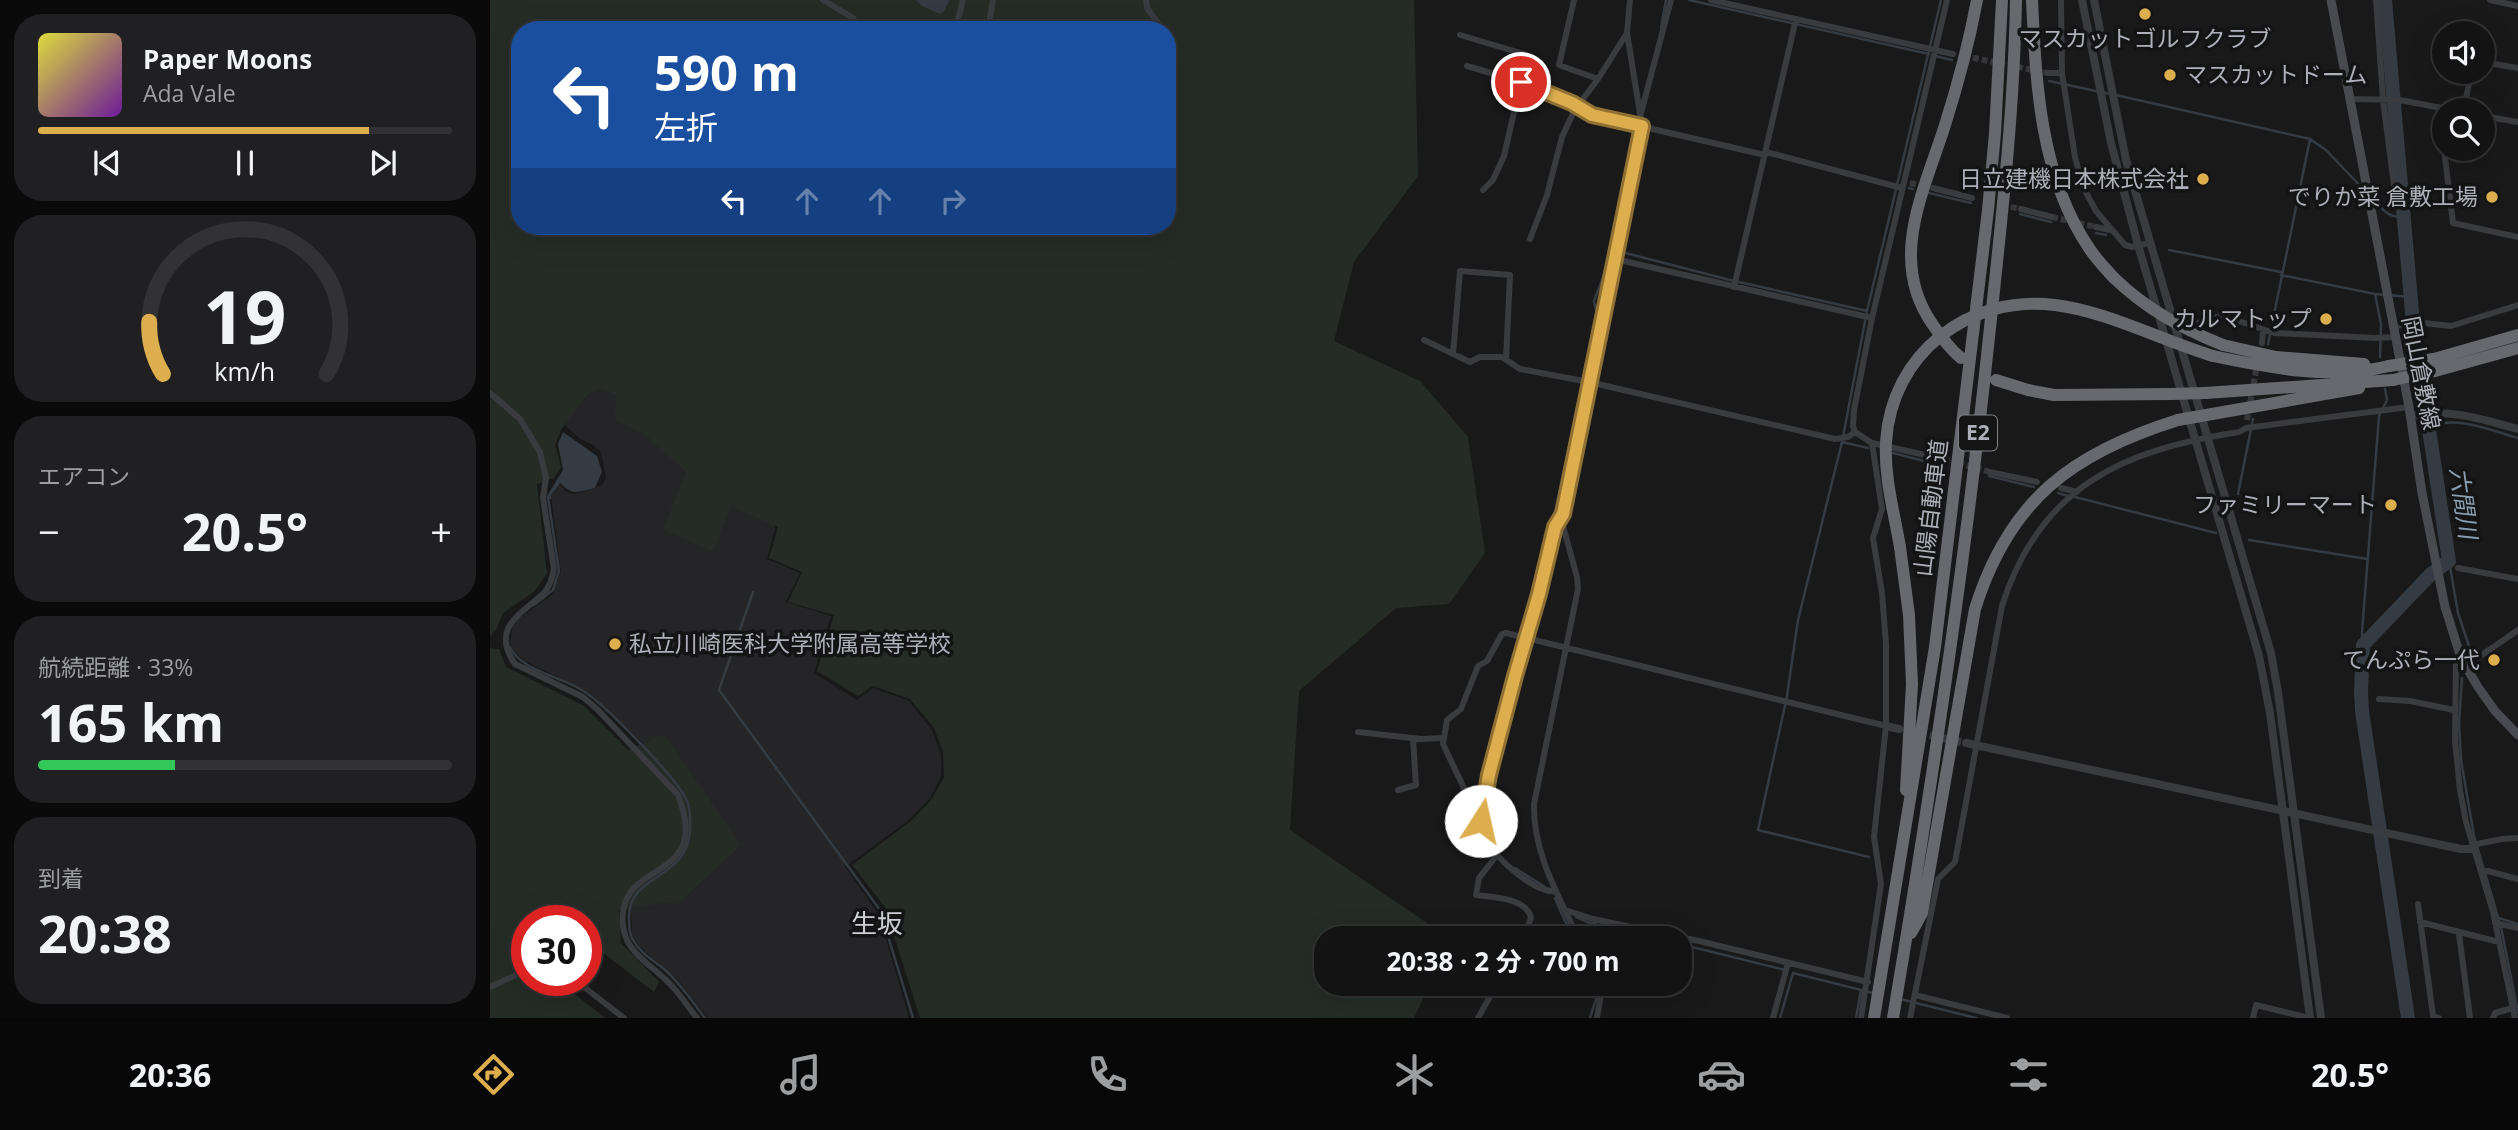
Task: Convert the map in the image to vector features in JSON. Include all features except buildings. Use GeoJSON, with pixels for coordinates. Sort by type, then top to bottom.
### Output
{"type":"FeatureCollection","features":[{"type":"Feature","properties":{"kind":"highway"},"geometry":{"type":"LineString","coordinates":[[1961,358],[1939,335],[1925,314],[1912,272],[1910,245],[1914,215],[1956,93],[1977,0]]}},
{"type":"Feature","properties":{"kind":"highway","name":"山陽自動車道"},"geometry":{"type":"LineString","coordinates":[[1874,1018],[1935,648],[1995,133],[2002,0]]}},
{"type":"Feature","properties":{"kind":"highway","name":"山陽自動車道"},"geometry":{"type":"LineString","coordinates":[[1893,1018],[1905,944],[1924,864],[1983,398],[2007,168],[2016,0]]}},
{"type":"Feature","properties":{"kind":"highway"},"geometry":{"type":"LineString","coordinates":[[2032,0],[2042,124],[2062,195],[2089,248],[2113,278],[2155,312],[2182,328],[2223,345],[2289,358],[2389,366],[2434,365],[2518,348]]}},
{"type":"Feature","properties":{"kind":"highway"},"geometry":{"type":"LineString","coordinates":[[1902,860],[1912,684],[1909,615],[1886,474],[1886,441],[1890,412],[1899,386],[1920,355],[1940,335],[1962,320],[1996,308],[2054,304],[2099,316],[2213,356],[2273,368],[2323,373],[2368,372],[2389,366]]}},
{"type":"Feature","properties":{"kind":"highway"},"geometry":{"type":"LineString","coordinates":[[1924,864],[1975,609],[1996,554],[2033,501],[2085,459],[2113,444],[2178,421],[2372,386],[2518,335]]}},
{"type":"Feature","properties":{"kind":"highway"},"geometry":{"type":"LineString","coordinates":[[1996,380],[2054,395],[2205,393],[2393,380]]}},
{"type":"Feature","properties":{"kind":"main road","name":"岡山倉敷線"},"geometry":{"type":"LineString","coordinates":[[2331,0],[2386,295],[2412,413],[2422,493],[2445,607],[2466,666],[2496,711],[2518,735]]}},
{"type":"Feature","properties":{"kind":"street"},"geometry":{"type":"LineString","coordinates":[[823,0],[855,21]]}},
{"type":"Feature","properties":{"kind":"street"},"geometry":{"type":"LineString","coordinates":[[957,21],[963,0]]}},
{"type":"Feature","properties":{"kind":"street"},"geometry":{"type":"LineString","coordinates":[[991,21],[993,0]]}},
{"type":"Feature","properties":{"kind":"street"},"geometry":{"type":"LineString","coordinates":[[1146,0],[1147,8],[1156,21]]}},
{"type":"Feature","properties":{"kind":"street"},"geometry":{"type":"LineString","coordinates":[[1574,0],[1559,65],[1598,79]]}},
{"type":"Feature","properties":{"kind":"street"},"geometry":{"type":"LineString","coordinates":[[1572,926],[1536,839],[1534,804],[1578,589],[1563,526],[1563,514],[1585,381],[1616,254],[1642,126],[1627,33],[1630,0]]}},
{"type":"Feature","properties":{"kind":"street"},"geometry":{"type":"LineString","coordinates":[[1641,113],[1671,0]]}},
{"type":"Feature","properties":{"kind":"street"},"geometry":{"type":"LineString","coordinates":[[1712,0],[1795,23],[1953,54]]}},
{"type":"Feature","properties":{"kind":"street"},"geometry":{"type":"LineString","coordinates":[[1947,0],[1868,317],[1853,426],[1855,432],[1872,443],[1947,460]]}},
{"type":"Feature","properties":{"kind":"street"},"geometry":{"type":"LineString","coordinates":[[2062,0],[2062,80],[2083,187],[2096,211],[2124,245],[2149,243]]}},
{"type":"Feature","properties":{"kind":"street"},"geometry":{"type":"LineString","coordinates":[[2082,0],[2100,91],[2138,245],[2259,656],[2270,713],[2309,1018],[2256,1006],[2253,1018]]}},
{"type":"Feature","properties":{"kind":"street"},"geometry":{"type":"LineString","coordinates":[[2094,0],[2126,160],[2271,653],[2321,1018]]}},
{"type":"Feature","properties":{"kind":"street"},"geometry":{"type":"LineString","coordinates":[[2376,0],[2396,201],[2394,205]]}},
{"type":"Feature","properties":{"kind":"street"},"geometry":{"type":"LineString","coordinates":[[2494,0],[2518,6]]}},
{"type":"Feature","properties":{"kind":"street"},"geometry":{"type":"LineString","coordinates":[[1735,283],[1795,23]]}},
{"type":"Feature","properties":{"kind":"street"},"geometry":{"type":"LineString","coordinates":[[1530,239],[1547,195],[1562,136],[1627,33]]}},
{"type":"Feature","properties":{"kind":"street"},"geometry":{"type":"LineString","coordinates":[[1460,35],[1527,55],[1504,156],[1493,180],[1483,190]]}},
{"type":"Feature","properties":{"kind":"street"},"geometry":{"type":"LineString","coordinates":[[2495,64],[2518,68]]}},
{"type":"Feature","properties":{"kind":"street"},"geometry":{"type":"LineString","coordinates":[[1467,66],[1521,82],[1592,115],[1902,185]]}},
{"type":"Feature","properties":{"kind":"street"},"geometry":{"type":"LineString","coordinates":[[2048,73],[2062,80]]}},
{"type":"Feature","properties":{"kind":"street"},"geometry":{"type":"LineString","coordinates":[[2349,99],[2400,100],[2432,107]]}},
{"type":"Feature","properties":{"kind":"street"},"geometry":{"type":"LineString","coordinates":[[2495,118],[2518,122]]}},
{"type":"Feature","properties":{"kind":"street"},"geometry":{"type":"LineString","coordinates":[[2445,161],[2452,223],[2518,237]]}},
{"type":"Feature","properties":{"kind":"street"},"geometry":{"type":"LineString","coordinates":[[1933,188],[1972,198]]}},
{"type":"Feature","properties":{"kind":"street"},"geometry":{"type":"LineString","coordinates":[[2021,209],[2052,217]]}},
{"type":"Feature","properties":{"kind":"street"},"geometry":{"type":"LineString","coordinates":[[2096,227],[2110,230]]}},
{"type":"Feature","properties":{"kind":"street"},"geometry":{"type":"LineString","coordinates":[[1616,254],[1868,317]]}},
{"type":"Feature","properties":{"kind":"street"},"geometry":{"type":"LineString","coordinates":[[1453,354],[1460,271],[1510,275],[1506,360]]}},
{"type":"Feature","properties":{"kind":"street"},"geometry":{"type":"LineString","coordinates":[[2393,326],[2423,323],[2451,326],[2518,305]]}},
{"type":"Feature","properties":{"kind":"street"},"geometry":{"type":"LineString","coordinates":[[2172,315],[2198,323],[2216,317],[2227,317],[2274,333],[2395,337]]}},
{"type":"Feature","properties":{"kind":"street"},"geometry":{"type":"LineString","coordinates":[[2262,343],[2264,331]]}},
{"type":"Feature","properties":{"kind":"street"},"geometry":{"type":"LineString","coordinates":[[1423,340],[1470,362],[1480,357],[1502,357],[1520,369],[1585,381],[1835,439],[1855,432]]}},
{"type":"Feature","properties":{"kind":"street"},"geometry":{"type":"LineString","coordinates":[[490,393],[520,419],[540,452],[546,478],[543,498],[554,569],[552,580],[542,594],[509,619],[501,637],[503,647],[515,664],[583,697],[678,795],[684,808],[685,825],[685,837],[680,852],[672,862],[634,886],[625,901],[622,921],[627,941],[635,952],[671,985],[697,1018]]}},
{"type":"Feature","properties":{"kind":"street"},"geometry":{"type":"LineString","coordinates":[[1910,1018],[1938,879],[1955,862],[2007,590],[2035,536],[2074,495],[2109,469],[2134,457],[2195,439],[2239,432],[2246,426],[2386,410],[2465,415],[2518,429]]}},
{"type":"Feature","properties":{"kind":"street"},"geometry":{"type":"LineString","coordinates":[[1861,1018],[1881,884],[1874,837],[1886,726],[1886,644],[1874,538],[1882,509],[1872,443]]}},
{"type":"Feature","properties":{"kind":"street"},"geometry":{"type":"LineString","coordinates":[[1990,472],[2037,482]]}},
{"type":"Feature","properties":{"kind":"street"},"geometry":{"type":"LineString","coordinates":[[2061,488],[2074,495]]}},
{"type":"Feature","properties":{"kind":"street"},"geometry":{"type":"LineString","coordinates":[[1479,817],[1555,527],[1563,514]]}},
{"type":"Feature","properties":{"kind":"street"},"geometry":{"type":"LineString","coordinates":[[2458,568],[2518,579]]}},
{"type":"Feature","properties":{"kind":"street"},"geometry":{"type":"LineString","coordinates":[[2466,666],[2518,630]]}},
{"type":"Feature","properties":{"kind":"street"},"geometry":{"type":"LineString","coordinates":[[1556,891],[1542,889],[1507,866],[1479,817],[1473,814],[1443,744],[1447,720],[1461,709],[1478,666],[1487,661],[1502,635],[1525,637],[1899,729]]}},
{"type":"Feature","properties":{"kind":"street"},"geometry":{"type":"LineString","coordinates":[[2459,651],[2456,661],[2454,710],[2458,777],[2498,923],[2498,942],[2516,1018]]}},
{"type":"Feature","properties":{"kind":"street"},"geometry":{"type":"LineString","coordinates":[[2379,699],[2410,701],[2454,710]]}},
{"type":"Feature","properties":{"kind":"street"},"geometry":{"type":"LineString","coordinates":[[1357,732],[1443,738]]}},
{"type":"Feature","properties":{"kind":"street"},"geometry":{"type":"LineString","coordinates":[[1398,790],[1416,785],[1413,738]]}},
{"type":"Feature","properties":{"kind":"street"},"geometry":{"type":"LineString","coordinates":[[1966,743],[2461,849],[2518,838]]}},
{"type":"Feature","properties":{"kind":"street"},"geometry":{"type":"LineString","coordinates":[[1498,852],[1479,878],[1476,895],[1510,899],[1527,908],[1531,918],[1528,926]]}},
{"type":"Feature","properties":{"kind":"street"},"geometry":{"type":"LineString","coordinates":[[2484,871],[2518,878]]}},
{"type":"Feature","properties":{"kind":"street"},"geometry":{"type":"LineString","coordinates":[[2418,904],[2432,1016],[2439,1018]]}},
{"type":"Feature","properties":{"kind":"street"},"geometry":{"type":"LineString","coordinates":[[1565,910],[1593,919],[1699,941],[1787,968],[1867,984]]}},
{"type":"Feature","properties":{"kind":"street"},"geometry":{"type":"LineString","coordinates":[[2420,922],[2498,942]]}},
{"type":"Feature","properties":{"kind":"street"},"geometry":{"type":"LineString","coordinates":[[2498,923],[2518,928]]}},
{"type":"Feature","properties":{"kind":"street"},"geometry":{"type":"LineString","coordinates":[[2459,934],[2470,1018]]}},
{"type":"Feature","properties":{"kind":"street"},"geometry":{"type":"LineString","coordinates":[[1773,1018],[1787,968]]}},
{"type":"Feature","properties":{"kind":"street"},"geometry":{"type":"LineString","coordinates":[[490,987],[511,977]]}},
{"type":"Feature","properties":{"kind":"street"},"geometry":{"type":"LineString","coordinates":[[596,996],[624,1018]]}},
{"type":"Feature","properties":{"kind":"street"},"geometry":{"type":"LineString","coordinates":[[1478,1018],[1490,996]]}},
{"type":"Feature","properties":{"kind":"street"},"geometry":{"type":"LineString","coordinates":[[1597,1018],[1601,996]]}},
{"type":"Feature","properties":{"kind":"street"},"geometry":{"type":"LineString","coordinates":[[1914,997],[2007,1018]]}},
{"type":"Feature","properties":{"kind":"street"},"geometry":{"type":"LineString","coordinates":[[2493,1018],[2495,1013],[2513,1008]]}},
{"type":"Feature","properties":{"kind":"shaded area"},"geometry":{"type":"Polygon","coordinates":[[[490,0],[1414,0],[1418,176],[1354,262],[1334,341],[1420,381],[1468,437],[1485,553],[1449,604],[1396,608],[1299,691],[1290,830],[1431,926],[1314,926],[1314,996],[1424,996],[1414,1018],[920,1018],[885,907],[852,865],[911,821],[932,799],[944,777],[943,752],[934,728],[910,699],[873,686],[858,696],[817,671],[834,615],[788,602],[802,572],[769,558],[778,527],[731,506],[713,551],[663,530],[686,472],[643,433],[615,419],[616,395],[601,388],[588,394],[561,430],[555,445],[561,467],[554,478],[537,484],[547,573],[535,591],[503,613],[496,630],[490,636],[490,0]]]}},
{"type":"Feature","properties":{"kind":"shaded area"},"geometry":{"type":"Polygon","coordinates":[[[916,0],[949,0],[940,14],[922,6],[916,0]]]}},
{"type":"Feature","properties":{"kind":"shaded area"},"geometry":{"type":"Polygon","coordinates":[[[598,374],[775,508],[775,529],[767,559],[800,573],[786,602],[831,616],[814,673],[857,700],[873,688],[909,701],[932,730],[941,755],[941,776],[930,798],[909,820],[845,867],[879,915],[909,1018],[708,1018],[678,980],[638,945],[632,935],[631,909],[667,770],[640,740],[590,693],[525,661],[512,649],[510,642],[513,626],[518,619],[552,595],[561,572],[551,495],[559,484],[567,492],[574,494],[594,489],[603,484],[606,478],[601,452],[566,426],[560,412],[598,374]]]}},
{"type":"Feature","properties":{"kind":"shaded area"},"geometry":{"type":"Polygon","coordinates":[[[563,432],[597,456],[602,472],[595,488],[576,492],[568,490],[560,483],[551,499],[547,499],[563,470],[558,444],[563,432]]]}},
{"type":"Feature","properties":{"kind":"shaded area"},"geometry":{"type":"Polygon","coordinates":[[[490,648],[499,649],[506,667],[584,706],[628,750],[664,734],[741,845],[682,900],[619,910],[621,943],[659,982],[654,992],[602,952],[602,905],[511,905],[511,996],[577,996],[605,1018],[490,1018],[490,648]]]}},
{"type":"Feature","properties":{"kind":"waterway"},"geometry":{"type":"LineString","coordinates":[[1661,28],[1666,0]]}},
{"type":"Feature","properties":{"kind":"waterway"},"geometry":{"type":"LineString","coordinates":[[1689,0],[1929,54]]}},
{"type":"Feature","properties":{"kind":"waterway"},"geometry":{"type":"LineString","coordinates":[[1869,857],[1758,830],[1787,696],[1798,620],[1842,442],[1867,311],[1941,0]]}},
{"type":"Feature","properties":{"kind":"waterway","name":"六間川"},"geometry":{"type":"LineString","coordinates":[[2385,0],[2413,324],[2449,561],[2431,574],[2363,645],[2362,711],[2408,1018]]}},
{"type":"Feature","properties":{"kind":"waterway"},"geometry":{"type":"LineString","coordinates":[[1935,56],[1952,60]]}},
{"type":"Feature","properties":{"kind":"waterway"},"geometry":{"type":"LineString","coordinates":[[2049,81],[2110,94]]}},
{"type":"Feature","properties":{"kind":"waterway"},"geometry":{"type":"LineString","coordinates":[[2116,95],[2310,139],[2326,150],[2364,190]]}},
{"type":"Feature","properties":{"kind":"waterway"},"geometry":{"type":"LineString","coordinates":[[1545,558],[1597,315],[1594,301],[1605,272],[1635,128]]}},
{"type":"Feature","properties":{"kind":"waterway"},"geometry":{"type":"LineString","coordinates":[[2268,344],[2310,139]]}},
{"type":"Feature","properties":{"kind":"waterway"},"geometry":{"type":"LineString","coordinates":[[1909,188],[1913,189]]}},
{"type":"Feature","properties":{"kind":"waterway"},"geometry":{"type":"LineString","coordinates":[[1929,193],[1971,203]]}},
{"type":"Feature","properties":{"kind":"waterway"},"geometry":{"type":"LineString","coordinates":[[2373,200],[2391,215],[2405,216]]}},
{"type":"Feature","properties":{"kind":"waterway"},"geometry":{"type":"LineString","coordinates":[[2020,214],[2051,222]]}},
{"type":"Feature","properties":{"kind":"waterway"},"geometry":{"type":"LineString","coordinates":[[2096,233],[2106,235]]}},
{"type":"Feature","properties":{"kind":"waterway"},"geometry":{"type":"LineString","coordinates":[[1610,249],[1867,311]]}},
{"type":"Feature","properties":{"kind":"waterway"},"geometry":{"type":"LineString","coordinates":[[2169,250],[2281,272]]}},
{"type":"Feature","properties":{"kind":"waterway"},"geometry":{"type":"LineString","coordinates":[[2281,275],[2375,294],[2381,324],[2380,357]]}},
{"type":"Feature","properties":{"kind":"waterway"},"geometry":{"type":"LineString","coordinates":[[2375,294],[2411,297]]}},
{"type":"Feature","properties":{"kind":"waterway"},"geometry":{"type":"LineString","coordinates":[[2363,645],[2379,416],[2387,400],[2385,389]]}},
{"type":"Feature","properties":{"kind":"waterway"},"geometry":{"type":"LineString","coordinates":[[2238,494],[2253,419]]}},
{"type":"Feature","properties":{"kind":"waterway"},"geometry":{"type":"LineString","coordinates":[[2429,427],[2462,423],[2518,438]]}},
{"type":"Feature","properties":{"kind":"waterway"},"geometry":{"type":"LineString","coordinates":[[1842,442],[1868,448]]}},
{"type":"Feature","properties":{"kind":"waterway"},"geometry":{"type":"LineString","coordinates":[[1893,453],[1944,466]]}},
{"type":"Feature","properties":{"kind":"waterway"},"geometry":{"type":"LineString","coordinates":[[1989,476],[2034,487]]}},
{"type":"Feature","properties":{"kind":"waterway"},"geometry":{"type":"LineString","coordinates":[[2058,493],[2068,496]]}},
{"type":"Feature","properties":{"kind":"waterway"},"geometry":{"type":"LineString","coordinates":[[534,605],[553,590],[559,571],[548,497]]}},
{"type":"Feature","properties":{"kind":"waterway"},"geometry":{"type":"LineString","coordinates":[[2075,497],[2216,533]]}},
{"type":"Feature","properties":{"kind":"waterway"},"geometry":{"type":"LineString","coordinates":[[2249,540],[2367,559]]}},
{"type":"Feature","properties":{"kind":"waterway"},"geometry":{"type":"LineString","coordinates":[[2449,561],[2458,613],[2469,646]]}},
{"type":"Feature","properties":{"kind":"waterway"},"geometry":{"type":"LineString","coordinates":[[753,592],[719,690],[880,910],[913,1018]]}},
{"type":"Feature","properties":{"kind":"waterway"},"geometry":{"type":"LineString","coordinates":[[509,646],[515,655],[533,668],[576,687],[595,700],[657,761],[687,801],[690,818],[687,845],[670,868],[638,892],[631,904],[629,927],[639,949],[675,980],[705,1018]]}},
{"type":"Feature","properties":{"kind":"waterway"},"geometry":{"type":"LineString","coordinates":[[2462,678],[2459,724],[2461,760],[2474,836],[2501,927],[2518,1013]]}},
{"type":"Feature","properties":{"kind":"waterway"},"geometry":{"type":"LineString","coordinates":[[1479,815],[1483,795]]}},
{"type":"Feature","properties":{"kind":"waterway"},"geometry":{"type":"LineString","coordinates":[[1515,868],[1545,887]]}},
{"type":"Feature","properties":{"kind":"waterway"},"geometry":{"type":"LineString","coordinates":[[1555,898],[1560,910]]}},
{"type":"Feature","properties":{"kind":"waterway"},"geometry":{"type":"LineString","coordinates":[[1560,910],[1567,926]]}},
{"type":"Feature","properties":{"kind":"waterway"},"geometry":{"type":"LineString","coordinates":[[1576,917],[1596,923]]}},
{"type":"Feature","properties":{"kind":"waterway"},"geometry":{"type":"LineString","coordinates":[[2499,918],[2518,924]]}},
{"type":"Feature","properties":{"kind":"waterway"},"geometry":{"type":"LineString","coordinates":[[1603,924],[1611,926]]}},
{"type":"Feature","properties":{"kind":"waterway"},"geometry":{"type":"LineString","coordinates":[[1692,947],[1785,970]]}},
{"type":"Feature","properties":{"kind":"waterway"},"geometry":{"type":"LineString","coordinates":[[1780,1018],[1793,973],[1873,993]]}},
{"type":"Feature","properties":{"kind":"waterway"},"geometry":{"type":"LineString","coordinates":[[1856,1018],[1861,990]]}},
{"type":"Feature","properties":{"kind":"waterway"},"geometry":{"type":"LineString","coordinates":[[1590,1018],[1595,996]]}},
{"type":"Feature","properties":{"kind":"waterway"},"geometry":{"type":"LineString","coordinates":[[1900,999],[1976,1018]]}},
{"type":"Feature","properties":{"kind":"tunnel"},"geometry":{"type":"LineString","coordinates":[[1964,56],[2048,73]]}},
{"type":"Feature","properties":{"kind":"tunnel"},"geometry":{"type":"LineString","coordinates":[[1910,183],[1924,186]]}},
{"type":"Feature","properties":{"kind":"tunnel"},"geometry":{"type":"LineString","coordinates":[[2002,205],[2021,209]]}},
{"type":"Feature","properties":{"kind":"tunnel"},"geometry":{"type":"LineString","coordinates":[[2052,217],[2096,227]]}},
{"type":"Feature","properties":{"kind":"tunnel"},"geometry":{"type":"LineString","coordinates":[[2247,420],[2257,365]]}},
{"type":"Feature","properties":{"kind":"tunnel"},"geometry":{"type":"LineString","coordinates":[[1958,463],[1990,472]]}},
{"type":"Feature","properties":{"kind":"tunnel"},"geometry":{"type":"LineString","coordinates":[[1918,733],[1966,743]]}},
{"type":"Feature","properties":{"kind":"place","name":"マスカットゴルフクラブ"},"geometry":{"type":"Point","coordinates":[2145,14]}},
{"type":"Feature","properties":{"kind":"place","name":"マスカットドーム"},"geometry":{"type":"Point","coordinates":[2170,75]}},
{"type":"Feature","properties":{"kind":"place","name":"日立建機日本株式会社"},"geometry":{"type":"Point","coordinates":[2203,179]}},
{"type":"Feature","properties":{"kind":"place","name":"でりか菜 倉敷工場"},"geometry":{"type":"Point","coordinates":[2492,197]}},
{"type":"Feature","properties":{"kind":"place","name":"カルマトップ"},"geometry":{"type":"Point","coordinates":[2326,319]}},
{"type":"Feature","properties":{"kind":"place","name":"ファミリーマート"},"geometry":{"type":"Point","coordinates":[2391,505]}},
{"type":"Feature","properties":{"kind":"place","name":"私立川崎医科大学附属高等学校"},"geometry":{"type":"Point","coordinates":[615,644]}},
{"type":"Feature","properties":{"kind":"place","name":"てんぷら一代"},"geometry":{"type":"Point","coordinates":[2494,660]}},
{"type":"Feature","properties":{"kind":"district","name":"生坂"},"geometry":{"type":"Point","coordinates":[877,924]}},
{"type":"Feature","properties":{"kind":"route"},"geometry":{"type":"LineString","coordinates":[[1481,821],[1489,775],[1515,676],[1555,527],[1563,514],[1642,126],[1592,115],[1572,103],[1521,82]]}}]}
